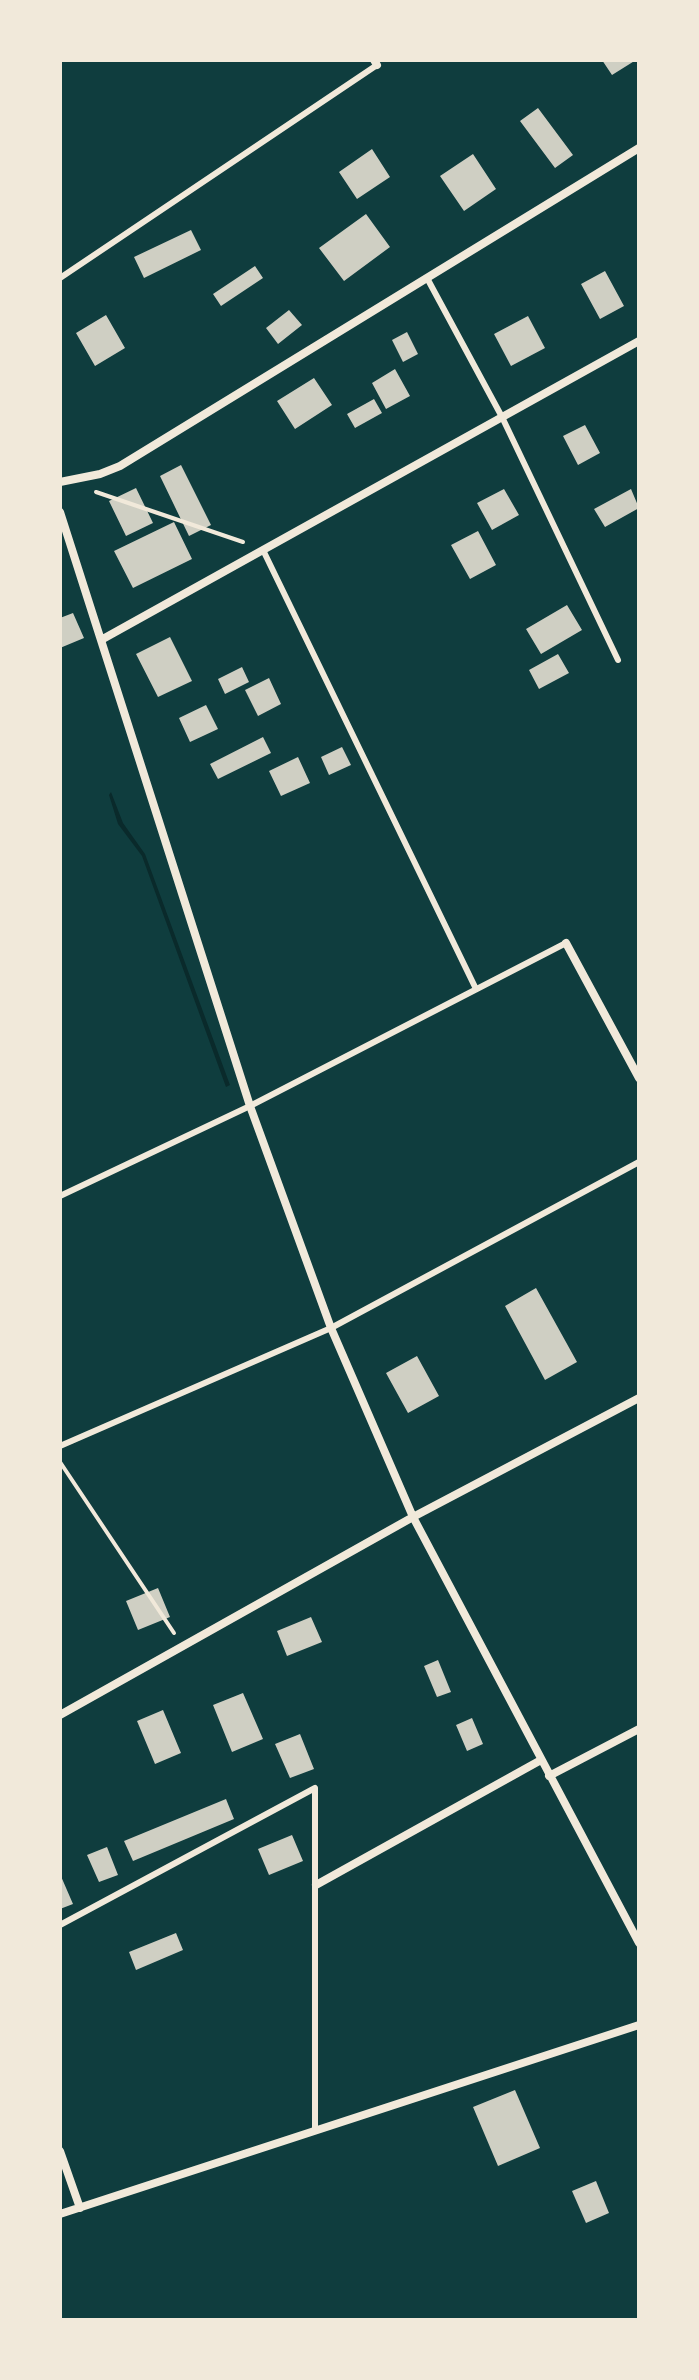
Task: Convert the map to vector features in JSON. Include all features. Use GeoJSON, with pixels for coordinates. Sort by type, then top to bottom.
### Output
{"type":"FeatureCollection","features":[{"type":"Feature","properties":{"kind":"street"},"geometry":{"type":"LineString","coordinates":[[60,482],[100,474],[120,466],[639,148]]}},
{"type":"Feature","properties":{"kind":"street"},"geometry":{"type":"LineString","coordinates":[[101,640],[639,341]]}},
{"type":"Feature","properties":{"kind":"street"},"geometry":{"type":"LineString","coordinates":[[60,512],[250,1106],[331,1328],[413,1517],[639,1943]]}},
{"type":"Feature","properties":{"kind":"street"},"geometry":{"type":"LineString","coordinates":[[566,943],[639,1078]]}},
{"type":"Feature","properties":{"kind":"street"},"geometry":{"type":"LineString","coordinates":[[60,1715],[413,1517],[639,1398]]}},
{"type":"Feature","properties":{"kind":"street"},"geometry":{"type":"LineString","coordinates":[[549,1776],[639,1729]]}},
{"type":"Feature","properties":{"kind":"street"},"geometry":{"type":"LineString","coordinates":[[316,1885],[541,1760]]}},
{"type":"Feature","properties":{"kind":"street"},"geometry":{"type":"LineString","coordinates":[[60,2214],[639,2025]]}},
{"type":"Feature","properties":{"kind":"street"},"geometry":{"type":"LineString","coordinates":[[60,2151],[80,2208]]}},
{"type":"Feature","properties":{"kind":"lane"},"geometry":{"type":"LineString","coordinates":[[60,278],[376,63]]}},
{"type":"Feature","properties":{"kind":"lane"},"geometry":{"type":"LineString","coordinates":[[427,278],[502,417],[618,660]]}},
{"type":"Feature","properties":{"kind":"lane"},"geometry":{"type":"LineString","coordinates":[[263,550],[476,989]]}},
{"type":"Feature","properties":{"kind":"lane"},"geometry":{"type":"LineString","coordinates":[[60,1196],[250,1106],[566,943]]}},
{"type":"Feature","properties":{"kind":"lane"},"geometry":{"type":"LineString","coordinates":[[60,1446],[331,1328],[639,1162]]}},
{"type":"Feature","properties":{"kind":"lane"},"geometry":{"type":"LineString","coordinates":[[60,1925],[315,1788],[315,2131]]}},
{"type":"Feature","properties":{"kind":"path"},"geometry":{"type":"LineString","coordinates":[[90,490],[253,545]]}},
{"type":"Feature","properties":{"kind":"path"},"geometry":{"type":"LineString","coordinates":[[60,1462],[176,1638]]}},
{"type":"Feature","properties":{"kind":"water"},"geometry":{"type":"Polygon","coordinates":[[[111,792],[123,823],[145,854],[230,1085],[226,1087],[142,856],[118,824],[109,795],[111,792]]]}},
{"type":"Feature","properties":{"kind":"building"},"geometry":{"type":"Polygon","coordinates":[[[602,60],[636,60],[612,75],[602,60]]]}},
{"type":"Feature","properties":{"kind":"building"},"geometry":{"type":"Polygon","coordinates":[[[538,108],[573,155],[555,168],[520,121],[538,108]]]}},
{"type":"Feature","properties":{"kind":"building"},"geometry":{"type":"Polygon","coordinates":[[[372,149],[390,177],[357,199],[339,172],[372,149]]]}},
{"type":"Feature","properties":{"kind":"building"},"geometry":{"type":"Polygon","coordinates":[[[473,154],[496,189],[464,211],[440,176],[473,154]]]}},
{"type":"Feature","properties":{"kind":"building"},"geometry":{"type":"Polygon","coordinates":[[[366,214],[390,247],[344,281],[319,248],[366,214]]]}},
{"type":"Feature","properties":{"kind":"building"},"geometry":{"type":"Polygon","coordinates":[[[191,230],[201,250],[144,278],[134,257],[191,230]]]}},
{"type":"Feature","properties":{"kind":"building"},"geometry":{"type":"Polygon","coordinates":[[[255,266],[263,278],[221,306],[213,294],[255,266]]]}},
{"type":"Feature","properties":{"kind":"building"},"geometry":{"type":"Polygon","coordinates":[[[605,271],[624,306],[600,319],[581,284],[605,271]]]}},
{"type":"Feature","properties":{"kind":"building"},"geometry":{"type":"Polygon","coordinates":[[[289,310],[302,325],[278,344],[266,328],[289,310]]]}},
{"type":"Feature","properties":{"kind":"building"},"geometry":{"type":"Polygon","coordinates":[[[106,315],[125,348],[95,366],[76,333],[106,315]]]}},
{"type":"Feature","properties":{"kind":"building"},"geometry":{"type":"Polygon","coordinates":[[[528,316],[545,348],[511,366],[494,334],[528,316]]]}},
{"type":"Feature","properties":{"kind":"building"},"geometry":{"type":"Polygon","coordinates":[[[407,332],[418,354],[403,362],[392,340],[407,332]]]}},
{"type":"Feature","properties":{"kind":"building"},"geometry":{"type":"Polygon","coordinates":[[[395,369],[410,396],[386,409],[372,383],[395,369]]]}},
{"type":"Feature","properties":{"kind":"building"},"geometry":{"type":"Polygon","coordinates":[[[314,378],[332,405],[295,429],[277,401],[314,378]]]}},
{"type":"Feature","properties":{"kind":"building"},"geometry":{"type":"Polygon","coordinates":[[[374,399],[382,413],[355,428],[347,414],[374,399]]]}},
{"type":"Feature","properties":{"kind":"building"},"geometry":{"type":"Polygon","coordinates":[[[585,425],[600,453],[578,465],[563,436],[585,425]]]}},
{"type":"Feature","properties":{"kind":"building"},"geometry":{"type":"Polygon","coordinates":[[[181,465],[211,525],[189,536],[160,476],[181,465]]]}},
{"type":"Feature","properties":{"kind":"building"},"geometry":{"type":"Polygon","coordinates":[[[136,488],[153,523],[126,536],[109,501],[136,488]]]}},
{"type":"Feature","properties":{"kind":"building"},"geometry":{"type":"Polygon","coordinates":[[[504,489],[519,515],[492,530],[477,503],[504,489]]]}},
{"type":"Feature","properties":{"kind":"building"},"geometry":{"type":"Polygon","coordinates":[[[631,489],[639,508],[605,527],[594,509],[631,489]]]}},
{"type":"Feature","properties":{"kind":"building"},"geometry":{"type":"Polygon","coordinates":[[[174,522],[192,559],[133,588],[114,551],[174,522]]]}},
{"type":"Feature","properties":{"kind":"building"},"geometry":{"type":"Polygon","coordinates":[[[478,531],[496,565],[470,579],[451,545],[478,531]]]}},
{"type":"Feature","properties":{"kind":"building"},"geometry":{"type":"Polygon","coordinates":[[[567,605],[582,630],[541,654],[526,629],[567,605]]]}},
{"type":"Feature","properties":{"kind":"building"},"geometry":{"type":"Polygon","coordinates":[[[73,613],[84,638],[60,648],[60,618],[73,613]]]}},
{"type":"Feature","properties":{"kind":"building"},"geometry":{"type":"Polygon","coordinates":[[[170,637],[192,681],[158,697],[136,654],[170,637]]]}},
{"type":"Feature","properties":{"kind":"building"},"geometry":{"type":"Polygon","coordinates":[[[558,654],[569,673],[539,689],[529,670],[558,654]]]}},
{"type":"Feature","properties":{"kind":"building"},"geometry":{"type":"Polygon","coordinates":[[[242,667],[249,682],[225,694],[218,679],[242,667]]]}},
{"type":"Feature","properties":{"kind":"building"},"geometry":{"type":"Polygon","coordinates":[[[269,678],[281,704],[258,716],[245,690],[269,678]]]}},
{"type":"Feature","properties":{"kind":"building"},"geometry":{"type":"Polygon","coordinates":[[[206,705],[218,729],[190,742],[179,718],[206,705]]]}},
{"type":"Feature","properties":{"kind":"building"},"geometry":{"type":"Polygon","coordinates":[[[263,737],[271,753],[218,779],[210,764],[263,737]]]}},
{"type":"Feature","properties":{"kind":"building"},"geometry":{"type":"Polygon","coordinates":[[[342,747],[351,765],[329,775],[321,757],[342,747]]]}},
{"type":"Feature","properties":{"kind":"building"},"geometry":{"type":"Polygon","coordinates":[[[298,757],[310,783],[281,796],[269,771],[298,757]]]}},
{"type":"Feature","properties":{"kind":"building"},"geometry":{"type":"Polygon","coordinates":[[[536,1288],[577,1362],[545,1380],[505,1306],[536,1288]]]}},
{"type":"Feature","properties":{"kind":"building"},"geometry":{"type":"Polygon","coordinates":[[[417,1356],[439,1396],[408,1413],[386,1373],[417,1356]]]}},
{"type":"Feature","properties":{"kind":"building"},"geometry":{"type":"Polygon","coordinates":[[[158,1588],[170,1617],[138,1630],[126,1601],[158,1588]]]}},
{"type":"Feature","properties":{"kind":"building"},"geometry":{"type":"Polygon","coordinates":[[[311,1617],[322,1642],[287,1656],[277,1631],[311,1617]]]}},
{"type":"Feature","properties":{"kind":"building"},"geometry":{"type":"Polygon","coordinates":[[[438,1660],[451,1692],[437,1697],[424,1666],[438,1660]]]}},
{"type":"Feature","properties":{"kind":"building"},"geometry":{"type":"Polygon","coordinates":[[[243,1693],[263,1739],[232,1752],[213,1705],[243,1693]]]}},
{"type":"Feature","properties":{"kind":"building"},"geometry":{"type":"Polygon","coordinates":[[[163,1710],[181,1753],[155,1764],[137,1721],[163,1710]]]}},
{"type":"Feature","properties":{"kind":"building"},"geometry":{"type":"Polygon","coordinates":[[[472,1718],[483,1744],[467,1751],[456,1725],[472,1718]]]}},
{"type":"Feature","properties":{"kind":"building"},"geometry":{"type":"Polygon","coordinates":[[[300,1734],[314,1769],[290,1778],[275,1744],[300,1734]]]}},
{"type":"Feature","properties":{"kind":"building"},"geometry":{"type":"Polygon","coordinates":[[[226,1799],[234,1819],[133,1861],[124,1841],[226,1799]]]}},
{"type":"Feature","properties":{"kind":"building"},"geometry":{"type":"Polygon","coordinates":[[[292,1835],[303,1861],[269,1875],[258,1849],[292,1835]]]}},
{"type":"Feature","properties":{"kind":"building"},"geometry":{"type":"Polygon","coordinates":[[[107,1847],[118,1875],[99,1882],[87,1855],[107,1847]]]}},
{"type":"Feature","properties":{"kind":"building"},"geometry":{"type":"Polygon","coordinates":[[[60,1874],[73,1904],[60,1909],[60,1874]]]}},
{"type":"Feature","properties":{"kind":"building"},"geometry":{"type":"Polygon","coordinates":[[[176,1933],[183,1950],[136,1970],[129,1952],[176,1933]]]}},
{"type":"Feature","properties":{"kind":"building"},"geometry":{"type":"Polygon","coordinates":[[[515,2090],[540,2148],[498,2166],[473,2107],[515,2090]]]}},
{"type":"Feature","properties":{"kind":"building"},"geometry":{"type":"Polygon","coordinates":[[[596,2181],[609,2213],[586,2223],[572,2191],[596,2181]]]}}]}
